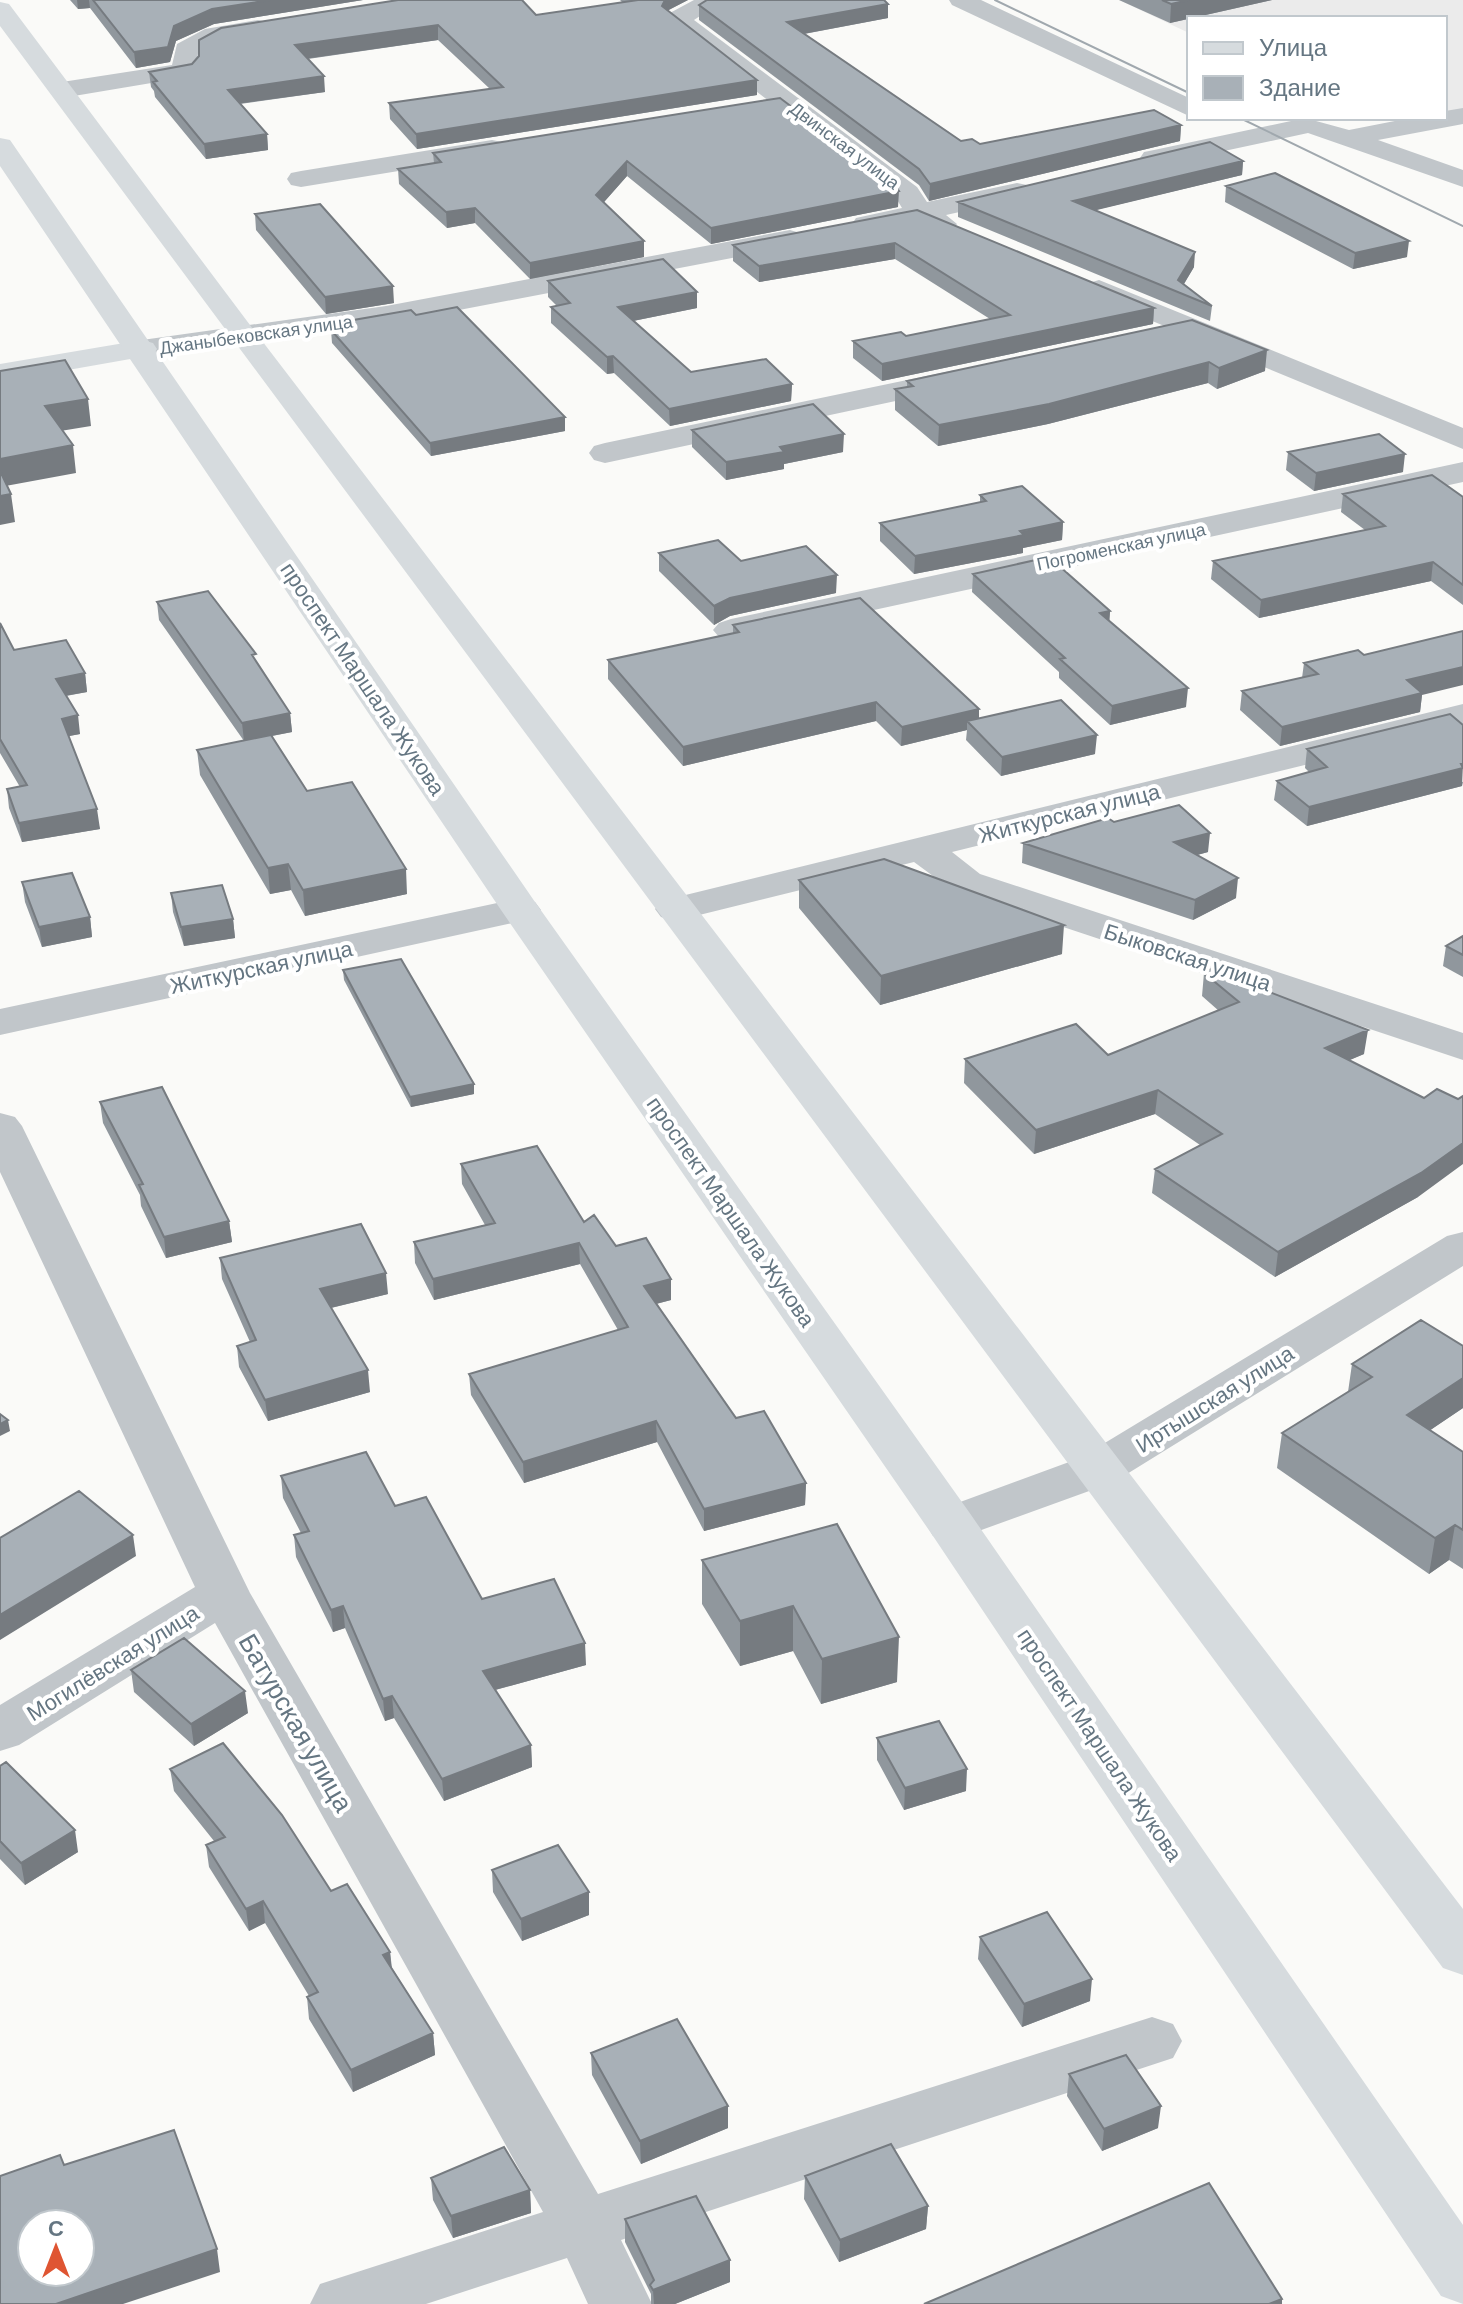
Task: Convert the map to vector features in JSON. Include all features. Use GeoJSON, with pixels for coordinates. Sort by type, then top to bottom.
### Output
{"type":"FeatureCollection","features":[{"type":"Feature","properties":{"kind":"main road"},"geometry":{"type":"LineString","coordinates":[[0,9],[1097,1470],[1460,1943]]}},
{"type":"Feature","properties":{"kind":"main road","name":"проспект Маршала Жукова"},"geometry":{"type":"LineString","coordinates":[[0,146],[142,349],[521,910],[951,1524],[1463,2277]]}},
{"type":"Feature","properties":{"kind":"main road","name":"Джаныбековская улица"},"geometry":{"type":"LineString","coordinates":[[0,373],[142,349]]}},
{"type":"Feature","properties":{"kind":"street","name":"Двинская улица"},"geometry":{"type":"LineString","coordinates":[[712,0],[677,19],[907,193],[920,214],[968,234]]}},
{"type":"Feature","properties":{"kind":"street"},"geometry":{"type":"LineString","coordinates":[[961,0],[1187,107]]}},
{"type":"Feature","properties":{"kind":"street"},"geometry":{"type":"LineString","coordinates":[[62,90],[184,71],[186,49],[214,34],[284,23]]}},
{"type":"Feature","properties":{"kind":"street"},"geometry":{"type":"LineString","coordinates":[[756,106],[787,101]]}},
{"type":"Feature","properties":{"kind":"street"},"geometry":{"type":"LineString","coordinates":[[1214,120],[1248,136]]}},
{"type":"Feature","properties":{"kind":"street"},"geometry":{"type":"LineString","coordinates":[[1351,137],[1442,120]]}},
{"type":"Feature","properties":{"kind":"street"},"geometry":{"type":"LineString","coordinates":[[1129,164],[1310,125],[1463,179]]}},
{"type":"Feature","properties":{"kind":"street"},"geometry":{"type":"LineString","coordinates":[[301,179],[520,144]]}},
{"type":"Feature","properties":{"kind":"street"},"geometry":{"type":"LineString","coordinates":[[843,229],[1040,186]]}},
{"type":"Feature","properties":{"kind":"street","name":"Джаныбековская улица"},"geometry":{"type":"LineString","coordinates":[[142,349],[245,339],[407,312],[812,235]]}},
{"type":"Feature","properties":{"kind":"street"},"geometry":{"type":"LineString","coordinates":[[1066,275],[1463,439]]}},
{"type":"Feature","properties":{"kind":"street"},"geometry":{"type":"LineString","coordinates":[[1146,338],[1192,328]]}},
{"type":"Feature","properties":{"kind":"street"},"geometry":{"type":"LineString","coordinates":[[605,453],[976,374]]}},
{"type":"Feature","properties":{"kind":"street","name":"Погроменская улица"},"geometry":{"type":"LineString","coordinates":[[731,630],[1463,472]]}},
{"type":"Feature","properties":{"kind":"street","name":"Житкурская улица"},"geometry":{"type":"LineString","coordinates":[[675,909],[1463,715]]}},
{"type":"Feature","properties":{"kind":"street","name":"Быковская улица"},"geometry":{"type":"LineString","coordinates":[[921,848],[966,882],[1463,1047]]}},
{"type":"Feature","properties":{"kind":"street","name":"Житкурская улица"},"geometry":{"type":"LineString","coordinates":[[0,1022],[521,910]]}},
{"type":"Feature","properties":{"kind":"street","name":"Батурская улица"},"geometry":{"type":"LineString","coordinates":[[0,1126],[224,1593],[582,2224],[620,2304]]}},
{"type":"Feature","properties":{"kind":"street","name":"Иртышская улица"},"geometry":{"type":"LineString","coordinates":[[951,1524],[1097,1470],[1463,1246]]}},
{"type":"Feature","properties":{"kind":"street","name":"Могилёвская улица"},"geometry":{"type":"LineString","coordinates":[[0,1731],[224,1593]]}},
{"type":"Feature","properties":{"kind":"street"},"geometry":{"type":"LineString","coordinates":[[342,2304],[1152,2041]]}},
{"type":"Feature","properties":{"kind":"shaded area"},"geometry":{"type":"Polygon","coordinates":[[[1119,0],[1463,0],[1463,109],[1447,112],[1447,16],[1187,16],[1187,32],[1119,0]]]}},
{"type":"Feature","properties":{"kind":"building"},"geometry":{"type":"Polygon","coordinates":[[[93,0],[270,0],[212,9],[174,26],[168,47],[134,52],[93,0]]]}},
{"type":"Feature","properties":{"kind":"building"},"geometry":{"type":"Polygon","coordinates":[[[398,0],[522,0],[536,15],[638,0],[665,0],[662,6],[757,80],[416,134],[389,103],[503,87],[438,25],[295,45],[324,76],[228,90],[267,134],[204,144],[153,82],[157,81],[149,72],[192,64],[199,56],[199,40],[221,28],[398,0]]]}},
{"type":"Feature","properties":{"kind":"building"},"geometry":{"type":"Polygon","coordinates":[[[707,0],[884,0],[888,4],[787,22],[961,141],[972,139],[980,144],[1154,110],[1181,125],[930,184],[919,169],[699,5],[707,0]]]}},
{"type":"Feature","properties":{"kind":"building"},"geometry":{"type":"Polygon","coordinates":[[[1162,0],[1189,0],[1171,4],[1162,0]]]}},
{"type":"Feature","properties":{"kind":"building"},"geometry":{"type":"Polygon","coordinates":[[[780,98],[894,184],[899,191],[711,228],[627,161],[596,195],[644,241],[530,263],[475,208],[446,212],[398,169],[441,162],[433,153],[780,98]]]}},
{"type":"Feature","properties":{"kind":"building"},"geometry":{"type":"Polygon","coordinates":[[[1210,142],[1243,161],[1073,201],[1195,252],[1178,280],[1212,306],[958,202],[1210,142]]]}},
{"type":"Feature","properties":{"kind":"building"},"geometry":{"type":"Polygon","coordinates":[[[1275,173],[1409,241],[1355,253],[1226,186],[1275,173]]]}},
{"type":"Feature","properties":{"kind":"building"},"geometry":{"type":"Polygon","coordinates":[[[320,204],[393,286],[325,297],[255,214],[320,204]]]}},
{"type":"Feature","properties":{"kind":"building"},"geometry":{"type":"Polygon","coordinates":[[[917,210],[1154,308],[882,364],[853,341],[901,332],[906,336],[1010,315],[895,243],[759,266],[733,245],[917,210]]]}},
{"type":"Feature","properties":{"kind":"building"},"geometry":{"type":"Polygon","coordinates":[[[663,259],[697,292],[618,307],[691,372],[766,359],[792,384],[669,409],[613,356],[607,357],[551,307],[570,303],[548,281],[663,259]]]}},
{"type":"Feature","properties":{"kind":"building"},"geometry":{"type":"Polygon","coordinates":[[[457,307],[565,417],[430,443],[331,330],[347,327],[342,322],[411,310],[416,315],[457,307]]]}},
{"type":"Feature","properties":{"kind":"building"},"geometry":{"type":"Polygon","coordinates":[[[1192,320],[1267,350],[1219,368],[1209,362],[1049,404],[939,425],[895,389],[913,386],[907,381],[1192,320]]]}},
{"type":"Feature","properties":{"kind":"building"},"geometry":{"type":"Polygon","coordinates":[[[65,360],[88,399],[45,406],[73,445],[0,459],[0,371],[65,360]]]}},
{"type":"Feature","properties":{"kind":"building"},"geometry":{"type":"Polygon","coordinates":[[[813,404],[844,434],[780,447],[784,452],[726,462],[692,430],[813,404]]]}},
{"type":"Feature","properties":{"kind":"building"},"geometry":{"type":"Polygon","coordinates":[[[1379,434],[1405,454],[1316,473],[1288,452],[1379,434]]]}},
{"type":"Feature","properties":{"kind":"building"},"geometry":{"type":"Polygon","coordinates":[[[0,471],[11,494],[0,496],[0,471]]]}},
{"type":"Feature","properties":{"kind":"building"},"geometry":{"type":"Polygon","coordinates":[[[1432,475],[1463,497],[1463,585],[1433,562],[1261,600],[1213,561],[1385,526],[1343,494],[1432,475]]]}},
{"type":"Feature","properties":{"kind":"building"},"geometry":{"type":"Polygon","coordinates":[[[1022,486],[1063,522],[1020,531],[1024,535],[915,556],[880,523],[986,501],[980,495],[1022,486]]]}},
{"type":"Feature","properties":{"kind":"building"},"geometry":{"type":"Polygon","coordinates":[[[718,540],[741,561],[806,546],[837,575],[730,598],[714,606],[659,553],[718,540]]]}},
{"type":"Feature","properties":{"kind":"building"},"geometry":{"type":"Polygon","coordinates":[[[1049,557],[1110,611],[1100,613],[1188,688],[1112,706],[1060,659],[1065,658],[973,574],[1049,557]]]}},
{"type":"Feature","properties":{"kind":"building"},"geometry":{"type":"Polygon","coordinates":[[[208,591],[256,654],[252,655],[290,713],[242,723],[157,602],[208,591]]]}},
{"type":"Feature","properties":{"kind":"building"},"geometry":{"type":"Polygon","coordinates":[[[860,598],[979,709],[902,727],[876,702],[683,747],[608,660],[739,632],[733,625],[860,598]]]}},
{"type":"Feature","properties":{"kind":"building"},"geometry":{"type":"Polygon","coordinates":[[[0,623],[14,650],[66,640],[85,673],[56,679],[78,715],[62,719],[97,809],[19,823],[7,789],[27,785],[0,739],[0,623]]]}},
{"type":"Feature","properties":{"kind":"building"},"geometry":{"type":"Polygon","coordinates":[[[1463,631],[1463,667],[1407,680],[1422,693],[1282,727],[1242,691],[1318,674],[1304,663],[1358,650],[1364,655],[1463,631]]]}},
{"type":"Feature","properties":{"kind":"building"},"geometry":{"type":"Polygon","coordinates":[[[1061,700],[1097,735],[1002,757],[967,721],[1061,700]]]}},
{"type":"Feature","properties":{"kind":"building"},"geometry":{"type":"Polygon","coordinates":[[[1450,714],[1463,725],[1463,768],[1309,807],[1277,781],[1327,767],[1307,749],[1450,714]]]}},
{"type":"Feature","properties":{"kind":"building"},"geometry":{"type":"Polygon","coordinates":[[[271,735],[307,791],[352,782],[406,869],[303,890],[288,864],[268,868],[197,750],[271,735]]]}},
{"type":"Feature","properties":{"kind":"building"},"geometry":{"type":"Polygon","coordinates":[[[1179,805],[1210,833],[1174,842],[1238,878],[1195,900],[1023,843],[1108,818],[1114,822],[1179,805]]]}},
{"type":"Feature","properties":{"kind":"building"},"geometry":{"type":"Polygon","coordinates":[[[884,859],[1064,925],[881,976],[799,880],[884,859]]]}},
{"type":"Feature","properties":{"kind":"building"},"geometry":{"type":"Polygon","coordinates":[[[72,873],[90,917],[39,927],[22,882],[72,873]]]}},
{"type":"Feature","properties":{"kind":"building"},"geometry":{"type":"Polygon","coordinates":[[[222,885],[233,919],[181,927],[171,893],[222,885]]]}},
{"type":"Feature","properties":{"kind":"building"},"geometry":{"type":"Polygon","coordinates":[[[1463,936],[1463,955],[1446,946],[1463,936]]]}},
{"type":"Feature","properties":{"kind":"building"},"geometry":{"type":"Polygon","coordinates":[[[401,959],[474,1084],[410,1097],[343,970],[401,959]]]}},
{"type":"Feature","properties":{"kind":"building"},"geometry":{"type":"Polygon","coordinates":[[[1207,968],[1368,1030],[1325,1048],[1424,1098],[1437,1089],[1458,1099],[1463,1096],[1463,1143],[1421,1173],[1278,1252],[1155,1169],[1222,1134],[1158,1090],[1036,1130],[965,1059],[1076,1024],[1108,1055],[1239,1002],[1204,973],[1207,968]]]}},
{"type":"Feature","properties":{"kind":"building"},"geometry":{"type":"Polygon","coordinates":[[[162,1087],[229,1221],[164,1237],[139,1185],[143,1184],[100,1102],[162,1087]]]}},
{"type":"Feature","properties":{"kind":"building"},"geometry":{"type":"Polygon","coordinates":[[[537,1146],[584,1222],[594,1215],[616,1246],[646,1238],[671,1279],[644,1286],[736,1418],[764,1411],[806,1483],[704,1509],[656,1421],[523,1462],[469,1374],[628,1327],[579,1243],[433,1279],[414,1242],[495,1223],[461,1164],[537,1146]]]}},
{"type":"Feature","properties":{"kind":"building"},"geometry":{"type":"Polygon","coordinates":[[[361,1224],[386,1273],[320,1289],[368,1370],[265,1400],[237,1346],[256,1340],[220,1258],[361,1224]]]}},
{"type":"Feature","properties":{"kind":"building"},"geometry":{"type":"Polygon","coordinates":[[[1421,1320],[1463,1346],[1463,1378],[1407,1415],[1463,1452],[1463,1530],[1455,1525],[1435,1538],[1282,1433],[1372,1377],[1352,1364],[1421,1320]]]}},
{"type":"Feature","properties":{"kind":"building"},"geometry":{"type":"Polygon","coordinates":[[[366,1452],[395,1506],[426,1497],[482,1599],[554,1579],[585,1643],[483,1671],[531,1745],[442,1779],[392,1696],[383,1699],[343,1606],[331,1610],[294,1535],[309,1531],[281,1476],[366,1452]]]}},
{"type":"Feature","properties":{"kind":"building"},"geometry":{"type":"Polygon","coordinates":[[[79,1491],[133,1535],[0,1615],[0,1538],[79,1491]]]}},
{"type":"Feature","properties":{"kind":"building"},"geometry":{"type":"Polygon","coordinates":[[[837,1524],[899,1637],[822,1659],[793,1606],[740,1621],[702,1560],[837,1524]]]}},
{"type":"Feature","properties":{"kind":"building"},"geometry":{"type":"Polygon","coordinates":[[[184,1638],[245,1691],[191,1724],[131,1670],[184,1638]]]}},
{"type":"Feature","properties":{"kind":"building"},"geometry":{"type":"Polygon","coordinates":[[[939,1721],[967,1769],[905,1788],[877,1738],[939,1721]]]}},
{"type":"Feature","properties":{"kind":"building"},"geometry":{"type":"Polygon","coordinates":[[[223,1743],[282,1815],[331,1891],[347,1884],[390,1952],[383,1955],[433,2033],[351,2070],[307,1997],[318,1992],[263,1901],[246,1909],[206,1845],[225,1837],[170,1769],[223,1743]]]}},
{"type":"Feature","properties":{"kind":"building"},"geometry":{"type":"Polygon","coordinates":[[[6,1762],[75,1830],[21,1863],[0,1841],[0,1766],[6,1762]]]}},
{"type":"Feature","properties":{"kind":"building"},"geometry":{"type":"Polygon","coordinates":[[[558,1845],[589,1892],[521,1919],[492,1870],[558,1845]]]}},
{"type":"Feature","properties":{"kind":"building"},"geometry":{"type":"Polygon","coordinates":[[[1047,1912],[1092,1979],[1024,2004],[980,1937],[1047,1912]]]}},
{"type":"Feature","properties":{"kind":"building"},"geometry":{"type":"Polygon","coordinates":[[[677,2019],[728,2106],[640,2141],[591,2053],[677,2019]]]}},
{"type":"Feature","properties":{"kind":"building"},"geometry":{"type":"Polygon","coordinates":[[[1126,2055],[1161,2106],[1104,2129],[1069,2074],[1126,2055]]]}},
{"type":"Feature","properties":{"kind":"building"},"geometry":{"type":"Polygon","coordinates":[[[174,2130],[217,2249],[56,2304],[0,2304],[0,2176],[60,2155],[64,2165],[174,2130]]]}},
{"type":"Feature","properties":{"kind":"building"},"geometry":{"type":"Polygon","coordinates":[[[891,2144],[928,2206],[840,2240],[805,2176],[891,2144]]]}},
{"type":"Feature","properties":{"kind":"building"},"geometry":{"type":"Polygon","coordinates":[[[504,2147],[530,2190],[451,2216],[431,2178],[504,2147]]]}},
{"type":"Feature","properties":{"kind":"building"},"geometry":{"type":"Polygon","coordinates":[[[1209,2183],[1282,2299],[1269,2304],[924,2304],[1209,2183]]]}},
{"type":"Feature","properties":{"kind":"building"},"geometry":{"type":"Polygon","coordinates":[[[696,2196],[730,2260],[653,2290],[650,2285],[654,2280],[625,2219],[696,2196]]]}},
{"type":"Feature","properties":{"kind":"tram line"},"geometry":{"type":"LineString","coordinates":[[995,0],[1187,92]]}},
{"type":"Feature","properties":{"kind":"tram line"},"geometry":{"type":"LineString","coordinates":[[1244,120],[1463,226]]}}]}
